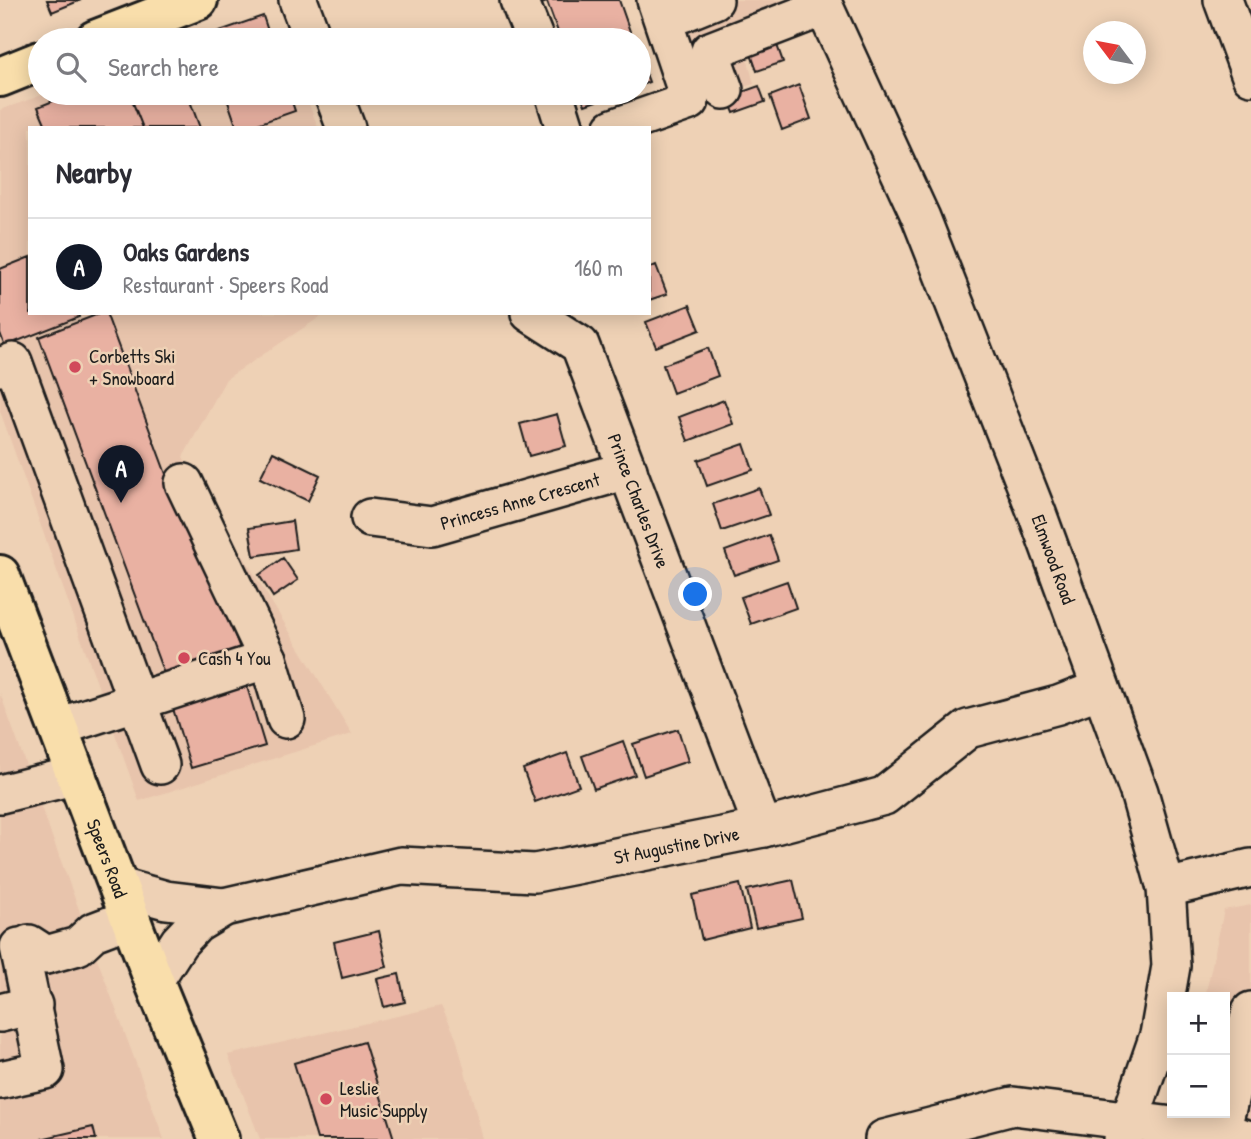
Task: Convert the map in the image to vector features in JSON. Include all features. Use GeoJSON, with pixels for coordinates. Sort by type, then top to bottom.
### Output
{"type":"FeatureCollection","features":[{"type":"Feature","properties":{"kind":"main road"},"geometry":{"type":"LineString","coordinates":[[126,28],[198,0]]}},
{"type":"Feature","properties":{"kind":"main road"},"geometry":{"type":"LineString","coordinates":[[0,77],[28,66]]}},
{"type":"Feature","properties":{"kind":"main road","name":"Speers Road"},"geometry":{"type":"LineString","coordinates":[[0,575],[154,981],[219,1139]]}},
{"type":"Feature","properties":{"kind":"street"},"geometry":{"type":"LineString","coordinates":[[298,0],[308,28]]}},
{"type":"Feature","properties":{"kind":"street"},"geometry":{"type":"LineString","coordinates":[[519,0],[530,28]]}},
{"type":"Feature","properties":{"kind":"street"},"geometry":{"type":"LineString","coordinates":[[1223,0],[1251,76]]}},
{"type":"Feature","properties":{"kind":"street"},"geometry":{"type":"LineString","coordinates":[[724,90],[710,51],[823,3]]}},
{"type":"Feature","properties":{"kind":"street","name":"Elmwood Road"},"geometry":{"type":"LineString","coordinates":[[823,3],[922,218],[1038,516],[1139,792],[1166,888],[1171,966],[1159,1035],[1125,1130]]}},
{"type":"Feature","properties":{"kind":"street"},"geometry":{"type":"LineString","coordinates":[[619,126],[690,101],[684,4]]}},
{"type":"Feature","properties":{"kind":"street"},"geometry":{"type":"LineString","coordinates":[[337,105],[345,126]]}},
{"type":"Feature","properties":{"kind":"street"},"geometry":{"type":"LineString","coordinates":[[558,105],[564,126]]}},
{"type":"Feature","properties":{"kind":"street","name":"Prince Charles Drive"},"geometry":{"type":"LineString","coordinates":[[533,315],[580,345],[763,828]]}},
{"type":"Feature","properties":{"kind":"street"},"geometry":{"type":"LineString","coordinates":[[0,367],[13,362],[139,701],[160,765]]}},
{"type":"Feature","properties":{"kind":"street","name":"Princess Anne Crescent"},"geometry":{"type":"LineString","coordinates":[[370,517],[432,526],[628,470]]}},
{"type":"Feature","properties":{"kind":"street"},"geometry":{"type":"LineString","coordinates":[[184,483],[268,659],[286,719]]}},
{"type":"Feature","properties":{"kind":"street"},"geometry":{"type":"LineString","coordinates":[[58,727],[268,659]]}},
{"type":"Feature","properties":{"kind":"street","name":"St Augustine Drive"},"geometry":{"type":"LineString","coordinates":[[154,981],[179,942],[197,924],[224,907],[401,866],[535,873],[763,828],[884,796],[968,729],[1058,705],[1100,689]]}},
{"type":"Feature","properties":{"kind":"street"},"geometry":{"type":"LineString","coordinates":[[0,794],[77,775]]}},
{"type":"Feature","properties":{"kind":"street"},"geometry":{"type":"LineString","coordinates":[[1166,888],[1251,868]]}},
{"type":"Feature","properties":{"kind":"street","name":"St Augustine Drive"},"geometry":{"type":"LineString","coordinates":[[125,903],[166,900],[224,907]]}},
{"type":"Feature","properties":{"kind":"street"},"geometry":{"type":"LineString","coordinates":[[0,1080],[45,1070],[16,1009],[16,947],[46,955],[78,946],[125,903]]}},
{"type":"Feature","properties":{"kind":"street"},"geometry":{"type":"LineString","coordinates":[[884,1139],[1013,1106],[1125,1130],[1234,1135],[1251,1011]]}},
{"type":"Feature","properties":{"kind":"shaded area"},"geometry":{"type":"Polygon","coordinates":[[[660,0],[823,0],[738,24],[754,84],[697,100],[660,0]]]}},
{"type":"Feature","properties":{"kind":"shaded area"},"geometry":{"type":"Polygon","coordinates":[[[28,100],[28,105],[309,105],[317,126],[28,126],[28,315],[323,315],[226,379],[183,457],[352,734],[139,801],[0,411],[0,110],[28,100]]]}},
{"type":"Feature","properties":{"kind":"shaded area"},"geometry":{"type":"Polygon","coordinates":[[[0,693],[41,807],[164,1139],[0,1139],[0,693]]]}},
{"type":"Feature","properties":{"kind":"shaded area"},"geometry":{"type":"Polygon","coordinates":[[[1251,905],[1251,1139],[1230,1118],[1230,992],[1206,992],[1224,910],[1251,905]]]}},
{"type":"Feature","properties":{"kind":"shaded area"},"geometry":{"type":"Polygon","coordinates":[[[441,1006],[456,1037],[483,1139],[260,1139],[228,1055],[441,1006]]]}},
{"type":"Feature","properties":{"kind":"building"},"geometry":{"type":"Polygon","coordinates":[[[47,0],[81,0],[52,12],[47,0]]]}},
{"type":"Feature","properties":{"kind":"building"},"geometry":{"type":"Polygon","coordinates":[[[523,0],[619,0],[629,28],[557,28],[547,2],[541,4],[543,8],[528,14],[523,0]]]}},
{"type":"Feature","properties":{"kind":"building"},"geometry":{"type":"Polygon","coordinates":[[[263,16],[267,28],[228,28],[263,16]]]}},
{"type":"Feature","properties":{"kind":"building"},"geometry":{"type":"Polygon","coordinates":[[[773,34],[783,62],[757,71],[747,43],[773,34]]]}},
{"type":"Feature","properties":{"kind":"building"},"geometry":{"type":"Polygon","coordinates":[[[799,85],[811,119],[782,130],[770,96],[799,85]]]}},
{"type":"Feature","properties":{"kind":"building"},"geometry":{"type":"Polygon","coordinates":[[[759,86],[765,102],[734,113],[728,97],[759,86]]]}},
{"type":"Feature","properties":{"kind":"building"},"geometry":{"type":"Polygon","coordinates":[[[134,105],[142,126],[46,126],[38,107],[134,105]]]}},
{"type":"Feature","properties":{"kind":"building"},"geometry":{"type":"Polygon","coordinates":[[[134,105],[191,105],[199,126],[142,126],[134,105]]]}},
{"type":"Feature","properties":{"kind":"building"},"geometry":{"type":"Polygon","coordinates":[[[229,105],[293,105],[295,111],[252,126],[236,126],[229,105]]]}},
{"type":"Feature","properties":{"kind":"building"},"geometry":{"type":"Polygon","coordinates":[[[28,258],[28,315],[79,317],[5,346],[0,333],[0,269],[28,258]]]}},
{"type":"Feature","properties":{"kind":"building"},"geometry":{"type":"Polygon","coordinates":[[[656,265],[667,294],[651,299],[651,267],[656,265]]]}},
{"type":"Feature","properties":{"kind":"building"},"geometry":{"type":"Polygon","coordinates":[[[690,305],[700,330],[656,347],[646,322],[690,305]]]}},
{"type":"Feature","properties":{"kind":"building"},"geometry":{"type":"Polygon","coordinates":[[[96,315],[107,315],[182,517],[189,514],[242,654],[167,682],[39,337],[96,315]]]}},
{"type":"Feature","properties":{"kind":"building"},"geometry":{"type":"Polygon","coordinates":[[[708,348],[718,376],[673,393],[663,365],[708,348]]]}},
{"type":"Feature","properties":{"kind":"building"},"geometry":{"type":"Polygon","coordinates":[[[724,400],[733,424],[688,441],[679,417],[724,400]]]}},
{"type":"Feature","properties":{"kind":"building"},"geometry":{"type":"Polygon","coordinates":[[[557,414],[566,446],[529,456],[520,424],[557,414]]]}},
{"type":"Feature","properties":{"kind":"building"},"geometry":{"type":"Polygon","coordinates":[[[744,444],[753,470],[707,486],[698,460],[744,444]]]}},
{"type":"Feature","properties":{"kind":"building"},"geometry":{"type":"Polygon","coordinates":[[[273,452],[320,475],[308,501],[260,478],[273,452]]]}},
{"type":"Feature","properties":{"kind":"building"},"geometry":{"type":"Polygon","coordinates":[[[759,488],[769,515],[722,531],[713,504],[759,488]]]}},
{"type":"Feature","properties":{"kind":"building"},"geometry":{"type":"Polygon","coordinates":[[[292,521],[296,549],[254,556],[249,528],[292,521]]]}},
{"type":"Feature","properties":{"kind":"building"},"geometry":{"type":"Polygon","coordinates":[[[769,535],[778,560],[734,575],[725,551],[769,535]]]}},
{"type":"Feature","properties":{"kind":"building"},"geometry":{"type":"Polygon","coordinates":[[[283,558],[298,580],[273,597],[259,575],[283,558]]]}},
{"type":"Feature","properties":{"kind":"building"},"geometry":{"type":"Polygon","coordinates":[[[787,581],[796,608],[751,624],[741,597],[787,581]]]}},
{"type":"Feature","properties":{"kind":"building"},"geometry":{"type":"Polygon","coordinates":[[[245,680],[265,746],[191,768],[171,702],[245,680]]]}},
{"type":"Feature","properties":{"kind":"building"},"geometry":{"type":"Polygon","coordinates":[[[678,729],[688,761],[644,776],[633,744],[678,729]]]}},
{"type":"Feature","properties":{"kind":"building"},"geometry":{"type":"Polygon","coordinates":[[[623,741],[635,775],[594,789],[582,756],[623,741]]]}},
{"type":"Feature","properties":{"kind":"building"},"geometry":{"type":"Polygon","coordinates":[[[567,753],[579,786],[535,802],[523,769],[567,753]]]}},
{"type":"Feature","properties":{"kind":"building"},"geometry":{"type":"Polygon","coordinates":[[[793,880],[802,918],[756,928],[747,890],[793,880]]]}},
{"type":"Feature","properties":{"kind":"building"},"geometry":{"type":"Polygon","coordinates":[[[740,884],[750,928],[702,940],[692,895],[740,884]]]}},
{"type":"Feature","properties":{"kind":"building"},"geometry":{"type":"Polygon","coordinates":[[[379,931],[387,967],[342,978],[334,942],[379,931]]]}},
{"type":"Feature","properties":{"kind":"building"},"geometry":{"type":"Polygon","coordinates":[[[399,974],[405,1002],[384,1007],[377,979],[399,974]]]}},
{"type":"Feature","properties":{"kind":"building"},"geometry":{"type":"Polygon","coordinates":[[[364,1042],[394,1139],[317,1139],[294,1063],[364,1042]]]}},
{"type":"Feature","properties":{"kind":"building"},"geometry":{"type":"Polygon","coordinates":[[[93,1127],[96,1139],[41,1139],[93,1127]]]}},
{"type":"Feature","properties":{"kind":"place","name":"Corbetts Ski + Snowboard"},"geometry":{"type":"Point","coordinates":[75,367]}},
{"type":"Feature","properties":{"kind":"place","name":"Oaks Gardens"},"geometry":{"type":"Point","coordinates":[121,503]}},
{"type":"Feature","properties":{"kind":"place","name":"Cash 4 You"},"geometry":{"type":"Point","coordinates":[184,658]}},
{"type":"Feature","properties":{"kind":"place","name":"Leslie Music Supply"},"geometry":{"type":"Point","coordinates":[326,1099]}}]}
